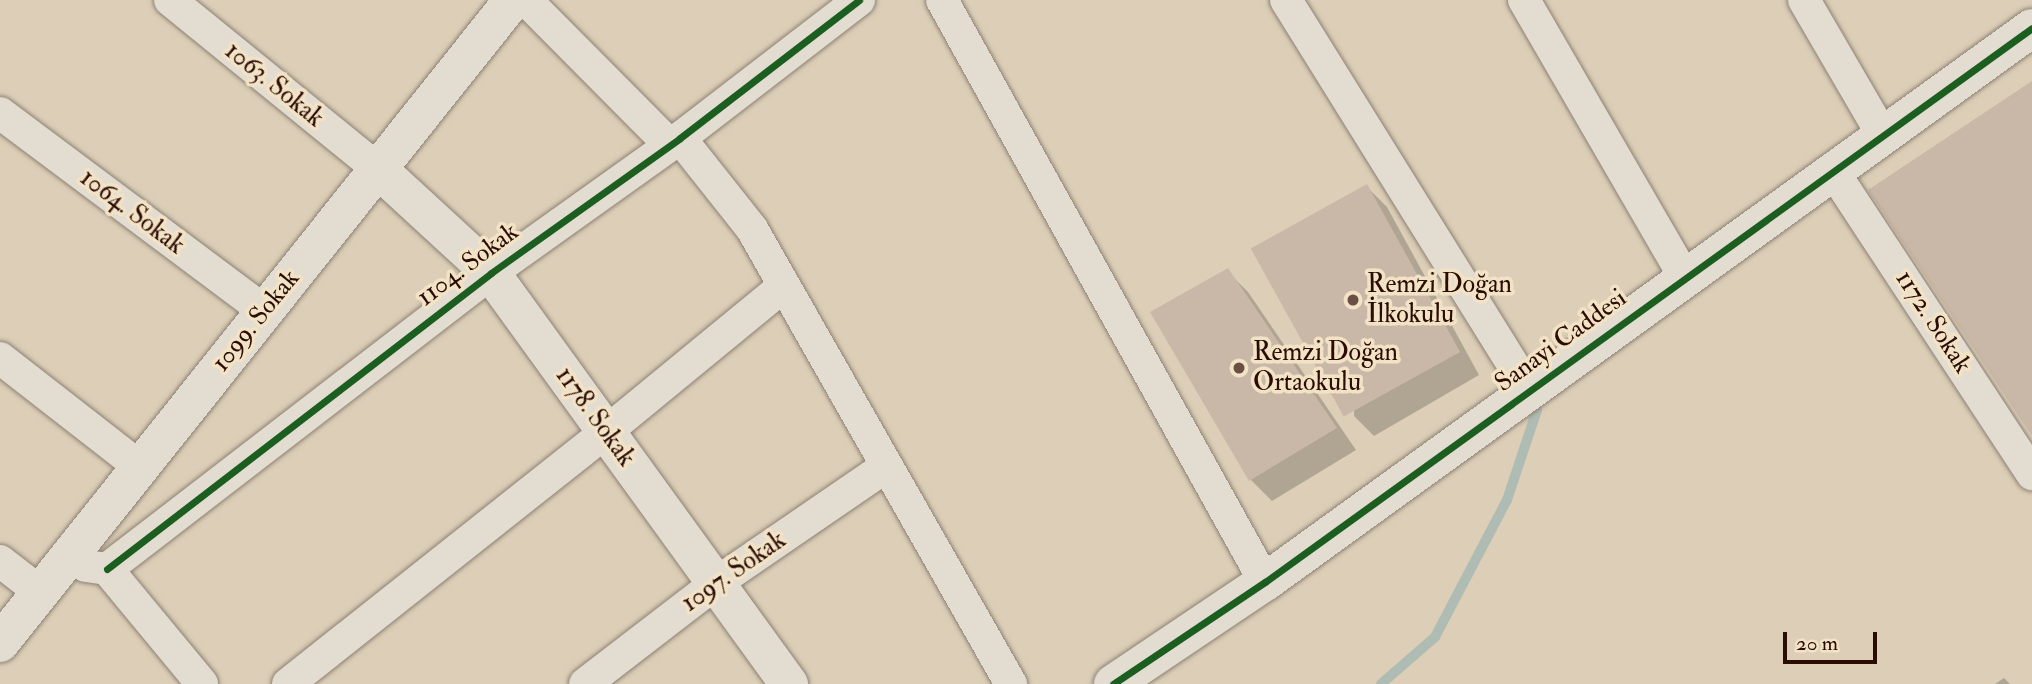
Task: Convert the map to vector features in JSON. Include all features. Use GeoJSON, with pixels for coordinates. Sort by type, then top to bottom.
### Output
{"type":"FeatureCollection","features":[{"type":"Feature","properties":{"kind":"street","name":"1063. Sokak"},"geometry":{"type":"LineString","coordinates":[[170,0],[378,169]]}},
{"type":"Feature","properties":{"kind":"street"},"geometry":{"type":"LineString","coordinates":[[942,0],[1265,582]]}},
{"type":"Feature","properties":{"kind":"street"},"geometry":{"type":"LineString","coordinates":[[1286,0],[1529,390]]}},
{"type":"Feature","properties":{"kind":"street"},"geometry":{"type":"LineString","coordinates":[[1524,0],[1685,278]]}},
{"type":"Feature","properties":{"kind":"street"},"geometry":{"type":"LineString","coordinates":[[1804,0],[1883,136]]}},
{"type":"Feature","properties":{"kind":"street","name":"1104. Sokak"},"geometry":{"type":"LineString","coordinates":[[107,569],[491,273],[675,141],[853,2]]}},
{"type":"Feature","properties":{"kind":"street","name":"1099. Sokak"},"geometry":{"type":"LineString","coordinates":[[0,643],[506,4]]}},
{"type":"Feature","properties":{"kind":"street"},"geometry":{"type":"LineString","coordinates":[[506,4],[675,141],[752,229],[1011,684]]}},
{"type":"Feature","properties":{"kind":"street","name":"Sanayi Caddesi"},"geometry":{"type":"LineString","coordinates":[[1113,684],[1265,582],[2032,28]]}},
{"type":"Feature","properties":{"kind":"street","name":"1064. Sokak"},"geometry":{"type":"LineString","coordinates":[[0,113],[265,311]]}},
{"type":"Feature","properties":{"kind":"street","name":"1178. Sokak"},"geometry":{"type":"LineString","coordinates":[[378,169],[491,273],[789,684]]}},
{"type":"Feature","properties":{"kind":"street","name":"1172. Sokak"},"geometry":{"type":"LineString","coordinates":[[1833,171],[2032,474]]}},
{"type":"Feature","properties":{"kind":"street"},"geometry":{"type":"LineString","coordinates":[[288,684],[606,432],[784,286]]}},
{"type":"Feature","properties":{"kind":"street"},"geometry":{"type":"LineString","coordinates":[[0,358],[140,467]]}},
{"type":"Feature","properties":{"kind":"street","name":"1097. Sokak"},"geometry":{"type":"LineString","coordinates":[[585,684],[716,583],[887,466]]}},
{"type":"Feature","properties":{"kind":"street"},"geometry":{"type":"LineString","coordinates":[[0,561],[40,592]]}},
{"type":"Feature","properties":{"kind":"street"},"geometry":{"type":"LineString","coordinates":[[64,562],[107,569],[202,684]]}},
{"type":"Feature","properties":{"kind":"building"},"geometry":{"type":"Polygon","coordinates":[[[2032,81],[2032,436],[1868,190],[2032,81]]]}},
{"type":"Feature","properties":{"kind":"building","name":"Remzi Doğan İlkokulu"},"geometry":{"type":"Polygon","coordinates":[[[1367,184],[1460,352],[1344,416],[1251,248],[1367,184]]]}},
{"type":"Feature","properties":{"kind":"building","name":"Remzi Doğan Ortaokulu"},"geometry":{"type":"Polygon","coordinates":[[[1228,268],[1337,428],[1249,481],[1150,312],[1228,268]]]}},
{"type":"Feature","properties":{"kind":"waterway"},"geometry":{"type":"LineString","coordinates":[[1381,684],[1435,637],[1507,500],[1537,410]]}},
{"type":"Feature","properties":{"kind":"cycle path"},"geometry":{"type":"LineString","coordinates":[[107,569],[491,273],[680,138],[859,0]]}},
{"type":"Feature","properties":{"kind":"cycle path"},"geometry":{"type":"LineString","coordinates":[[1113,684],[1265,582],[2032,28]]}},
{"type":"Feature","properties":{"kind":"place","name":"Remzi Doğan İlkokulu"},"geometry":{"type":"Point","coordinates":[1353,300]}},
{"type":"Feature","properties":{"kind":"place","name":"Remzi Doğan Ortaokulu"},"geometry":{"type":"Point","coordinates":[1239,368]}}]}
